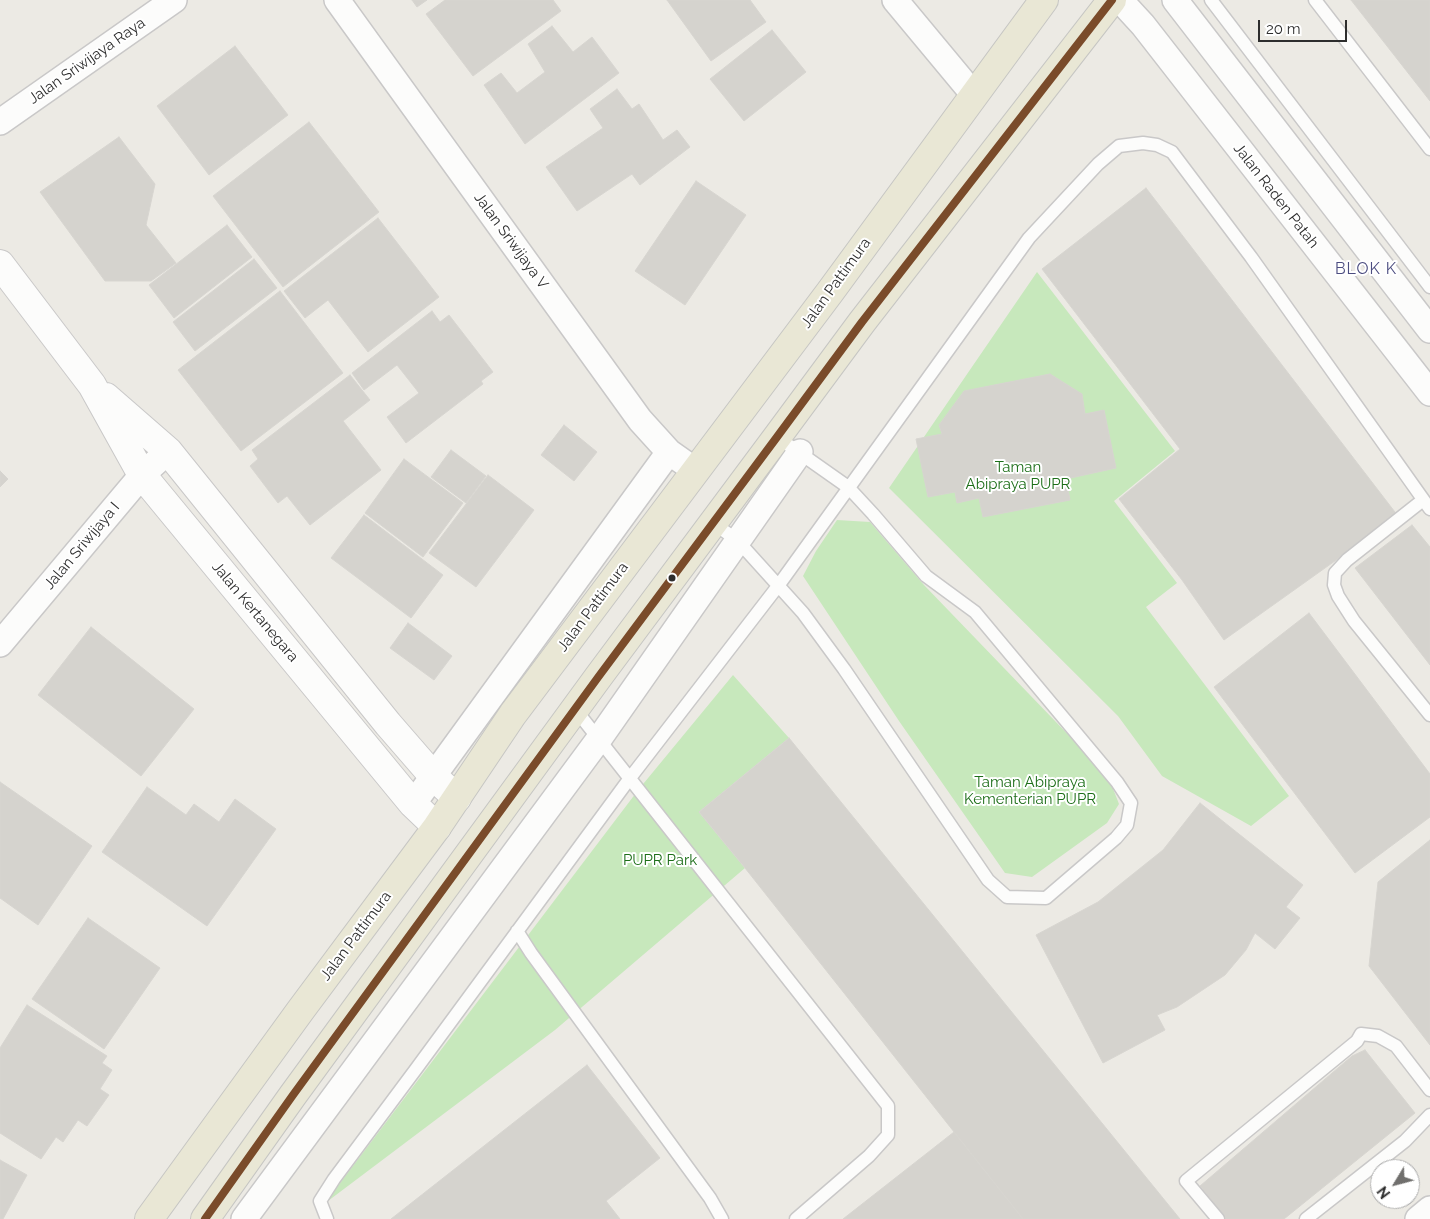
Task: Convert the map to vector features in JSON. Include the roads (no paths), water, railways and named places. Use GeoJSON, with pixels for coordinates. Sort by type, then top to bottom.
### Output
{"type":"FeatureCollection","features":[{"type":"Feature","properties":{"kind":"main road","name":"Jalan Pattimura"},"geometry":{"type":"LineString","coordinates":[[149,1219],[458,798],[513,714],[830,292],[1044,0]]}},
{"type":"Feature","properties":{"kind":"main road"},"geometry":{"type":"LineString","coordinates":[[205,1219],[293,1095],[575,709],[862,322],[1112,0]]}},
{"type":"Feature","properties":{"kind":"main road"},"geometry":{"type":"LineString","coordinates":[[300,1011],[304,1022],[313,1032],[325,1038],[337,1036]]}},
{"type":"Feature","properties":{"kind":"main road"},"geometry":{"type":"LineString","coordinates":[[258,1068],[269,1069],[280,1076],[293,1095]]}},
{"type":"Feature","properties":{"kind":"street","name":"Jalan Sriwijaya Raya"},"geometry":{"type":"LineString","coordinates":[[0,122],[174,0]]}},
{"type":"Feature","properties":{"kind":"street","name":"Jalan Sriwijaya V"},"geometry":{"type":"LineString","coordinates":[[337,0],[640,420],[669,452],[696,471]]}},
{"type":"Feature","properties":{"kind":"street"},"geometry":{"type":"LineString","coordinates":[[895,0],[974,95]]}},
{"type":"Feature","properties":{"kind":"street","name":"Jalan Raden Patah"},"geometry":{"type":"LineString","coordinates":[[1120,0],[1143,25],[1430,394]]}},
{"type":"Feature","properties":{"kind":"street"},"geometry":{"type":"LineString","coordinates":[[1175,0],[1430,330]]}},
{"type":"Feature","properties":{"kind":"street","name":"Jalan Kertanegara"},"geometry":{"type":"LineString","coordinates":[[0,264],[92,385],[142,475],[413,804],[437,827]]}},
{"type":"Feature","properties":{"kind":"street","name":"Jalan Kertanegara"},"geometry":{"type":"LineString","coordinates":[[92,385],[168,451],[388,724],[434,776],[458,798]]}},
{"type":"Feature","properties":{"kind":"street","name":"Jalan Sriwijaya I"},"geometry":{"type":"LineString","coordinates":[[0,644],[142,475],[168,451]]}},
{"type":"Feature","properties":{"kind":"street","name":"Jalan Pattimura"},"geometry":{"type":"LineString","coordinates":[[413,804],[669,452]]}},
{"type":"Feature","properties":{"kind":"street"},"geometry":{"type":"LineString","coordinates":[[244,1219],[599,739],[800,452]]}},
{"type":"Feature","properties":{"kind":"street"},"geometry":{"type":"LineString","coordinates":[[1418,1219],[1430,1209]]}},
{"type":"Feature","properties":{"kind":"lane"},"geometry":{"type":"LineString","coordinates":[[1211,0],[1430,287]]}},
{"type":"Feature","properties":{"kind":"lane"},"geometry":{"type":"LineString","coordinates":[[1315,0],[1430,149]]}},
{"type":"Feature","properties":{"kind":"lane"},"geometry":{"type":"LineString","coordinates":[[327,1219],[320,1201],[334,1179],[517,931],[634,782],[1029,238],[1098,164],[1119,146],[1143,143],[1157,145],[1172,152],[1251,257],[1427,505],[1347,560],[1335,573],[1334,585],[1338,596],[1354,621],[1430,715]]}},
{"type":"Feature","properties":{"kind":"lane"},"geometry":{"type":"LineString","coordinates":[[713,524],[737,540],[803,613],[844,669],[988,880],[1007,897],[1046,898],[1116,838],[1127,825],[1130,803],[1117,782],[975,612],[926,576],[874,514],[848,487],[777,437]]}},
{"type":"Feature","properties":{"kind":"lane"},"geometry":{"type":"LineString","coordinates":[[575,709],[888,1106],[888,1135],[869,1156],[796,1219]]}},
{"type":"Feature","properties":{"kind":"lane"},"geometry":{"type":"LineString","coordinates":[[517,931],[710,1198],[722,1219]]}},
{"type":"Feature","properties":{"kind":"lane"},"geometry":{"type":"LineString","coordinates":[[1218,1219],[1186,1181],[1357,1041],[1360,1034],[1378,1036],[1396,1046],[1430,1090]]}},
{"type":"Feature","properties":{"kind":"lane"},"geometry":{"type":"LineString","coordinates":[[1306,1219],[1404,1141],[1430,1115]]}},
{"type":"Feature","properties":{"kind":"district","name":"BLOK K"},"geometry":{"type":"Point","coordinates":[1366,269]}},
{"type":"Feature","properties":{"kind":"park label","name":"Taman Abipraya PUPR"},"geometry":{"type":"Point","coordinates":[1018,476]}},
{"type":"Feature","properties":{"kind":"park label","name":"Taman Abipraya Kementerian PUPR"},"geometry":{"type":"Point","coordinates":[1030,790]}},
{"type":"Feature","properties":{"kind":"park label","name":"PUPR Park"},"geometry":{"type":"Point","coordinates":[660,860]}}]}
